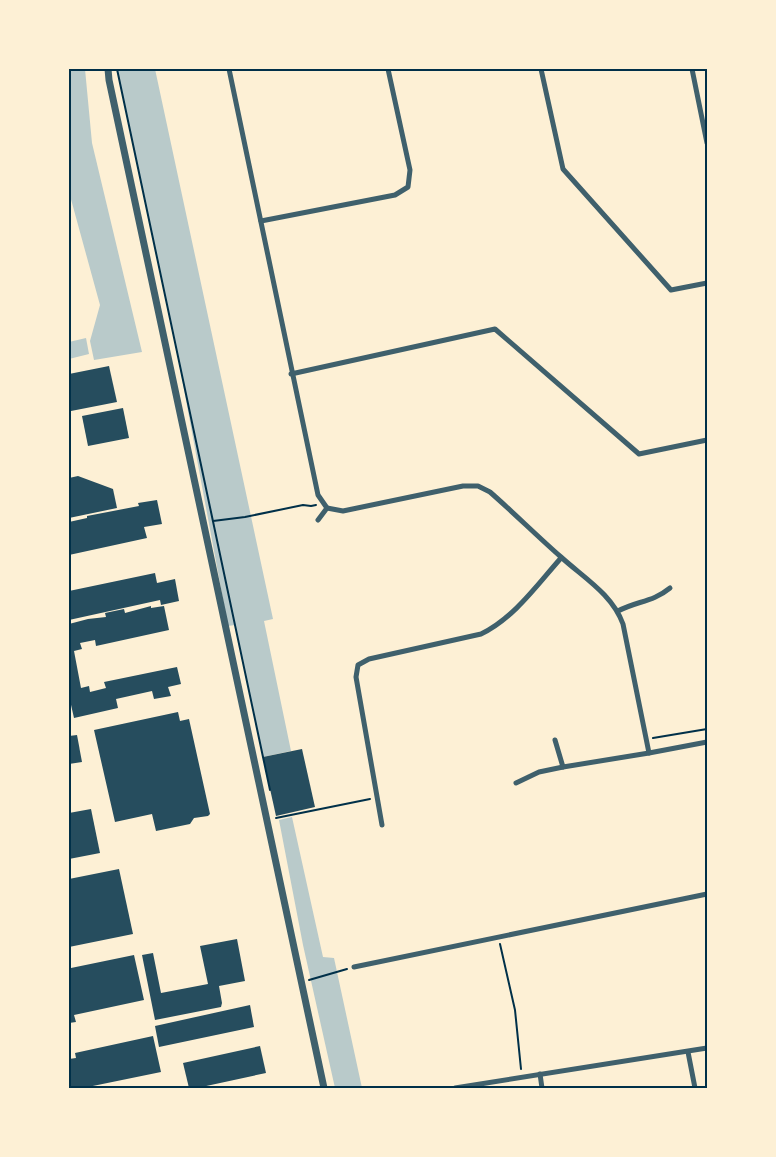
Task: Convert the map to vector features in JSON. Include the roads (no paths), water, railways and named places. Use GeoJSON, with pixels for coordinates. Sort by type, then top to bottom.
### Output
{"type":"FeatureCollection","features":[{"type":"Feature","properties":{"kind":"street"},"geometry":{"type":"LineString","coordinates":[[104,69],[109,80]]}},
{"type":"Feature","properties":{"kind":"street"},"geometry":{"type":"LineString","coordinates":[[108,69],[324,1088]]}},
{"type":"Feature","properties":{"kind":"street"},"geometry":{"type":"LineString","coordinates":[[230,69],[318,495],[327,508],[342,511],[463,486],[478,486],[490,492],[561,558],[608,598],[618,611],[649,754]]}},
{"type":"Feature","properties":{"kind":"street"},"geometry":{"type":"LineString","coordinates":[[261,221],[396,195],[408,187],[410,170],[388,69]]}},
{"type":"Feature","properties":{"kind":"street"},"geometry":{"type":"LineString","coordinates":[[541,69],[563,169],[671,290],[707,283]]}},
{"type":"Feature","properties":{"kind":"street"},"geometry":{"type":"LineString","coordinates":[[692,69],[707,143]]}},
{"type":"Feature","properties":{"kind":"street"},"geometry":{"type":"LineString","coordinates":[[292,374],[495,329],[639,454],[707,440]]}},
{"type":"Feature","properties":{"kind":"street"},"geometry":{"type":"LineString","coordinates":[[318,520],[327,508]]}},
{"type":"Feature","properties":{"kind":"street"},"geometry":{"type":"LineString","coordinates":[[382,825],[356,677],[358,665],[369,659],[481,634],[495,627],[507,618],[561,558]]}},
{"type":"Feature","properties":{"kind":"street"},"geometry":{"type":"LineString","coordinates":[[618,611],[630,604],[659,597],[670,588]]}},
{"type":"Feature","properties":{"kind":"street"},"geometry":{"type":"LineString","coordinates":[[555,740],[563,767]]}},
{"type":"Feature","properties":{"kind":"street"},"geometry":{"type":"LineString","coordinates":[[516,783],[539,772],[649,754],[707,742]]}},
{"type":"Feature","properties":{"kind":"street"},"geometry":{"type":"LineString","coordinates":[[354,967],[707,894]]}},
{"type":"Feature","properties":{"kind":"street"},"geometry":{"type":"LineString","coordinates":[[455,1088],[707,1048]]}},
{"type":"Feature","properties":{"kind":"street"},"geometry":{"type":"LineString","coordinates":[[688,1052],[695,1088]]}},
{"type":"Feature","properties":{"kind":"street"},"geometry":{"type":"LineString","coordinates":[[540,1074],[542,1088]]}}]}
